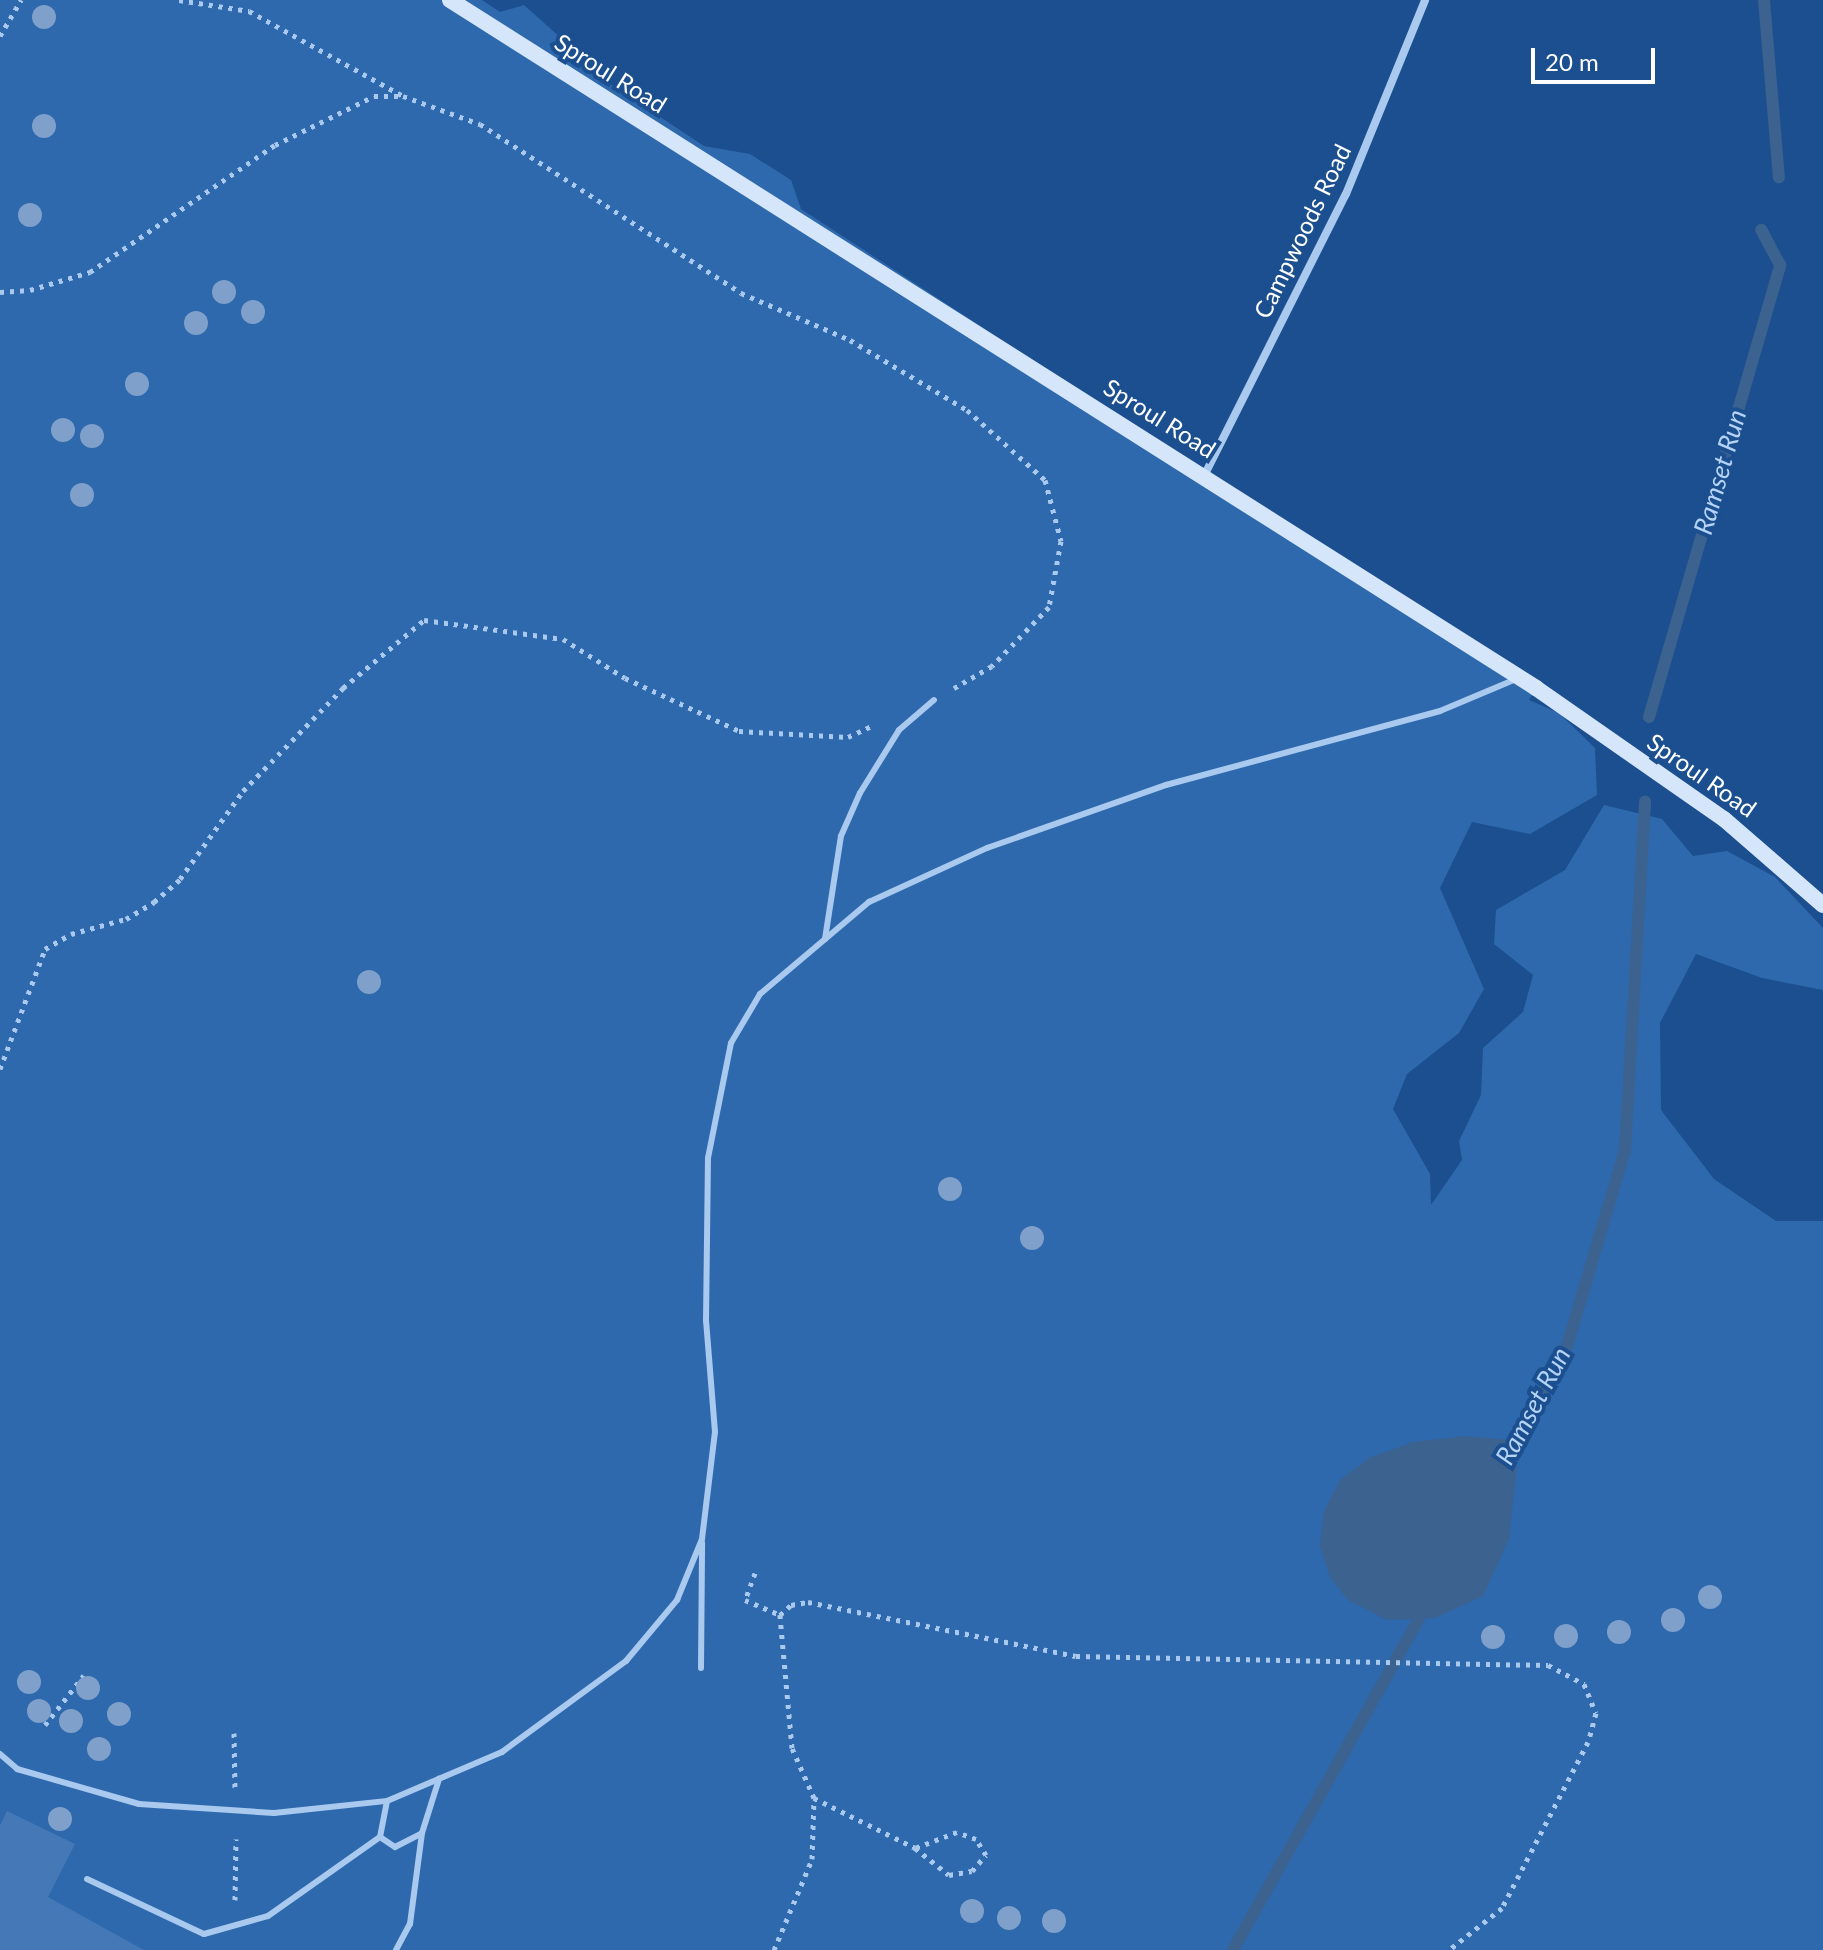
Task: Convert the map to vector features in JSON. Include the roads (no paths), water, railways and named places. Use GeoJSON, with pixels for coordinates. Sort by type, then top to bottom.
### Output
{"type":"FeatureCollection","features":[{"type":"Feature","properties":{"kind":"main road","name":"Sproul Road"},"geometry":{"type":"LineString","coordinates":[[450,0],[1205,474],[1519,678],[1724,819],[1823,905]]}},
{"type":"Feature","properties":{"kind":"street","name":"Campwoods Road"},"geometry":{"type":"LineString","coordinates":[[1205,474],[1346,194],[1425,0]]}},
{"type":"Feature","properties":{"kind":"lane"},"geometry":{"type":"LineString","coordinates":[[701,1668],[702,1539],[715,1432],[706,1321],[708,1158],[731,1043],[760,994],[869,902],[987,848],[1166,785],[1440,711],[1519,678]]}},
{"type":"Feature","properties":{"kind":"lane"},"geometry":{"type":"LineString","coordinates":[[825,939],[841,836],[860,793],[899,730],[934,700]]}},
{"type":"Feature","properties":{"kind":"lane"},"geometry":{"type":"LineString","coordinates":[[0,1754],[17,1769],[139,1804],[274,1813],[387,1801],[502,1752],[626,1661],[677,1600],[702,1539]]}},
{"type":"Feature","properties":{"kind":"lane"},"geometry":{"type":"LineString","coordinates":[[396,1950],[410,1924],[422,1833],[439,1779]]}},
{"type":"Feature","properties":{"kind":"lane"},"geometry":{"type":"LineString","coordinates":[[87,1879],[204,1934],[268,1916],[380,1837],[387,1801]]}},
{"type":"Feature","properties":{"kind":"lane"},"geometry":{"type":"LineString","coordinates":[[380,1837],[395,1847],[422,1833]]}},
{"type":"Feature","properties":{"kind":"waterway","name":"Ramset Run"},"geometry":{"type":"LineString","coordinates":[[1764,0],[1779,177]]}},
{"type":"Feature","properties":{"kind":"waterway","name":"Ramset Run"},"geometry":{"type":"LineString","coordinates":[[1649,717],[1780,265],[1761,230]]}},
{"type":"Feature","properties":{"kind":"waterway","name":"Ramset Run"},"geometry":{"type":"LineString","coordinates":[[1504,1462],[1567,1346],[1625,1150],[1645,802]]}},
{"type":"Feature","properties":{"kind":"waterway","name":"Ramset Run"},"geometry":{"type":"LineString","coordinates":[[1233,1950],[1427,1604]]}}]}
